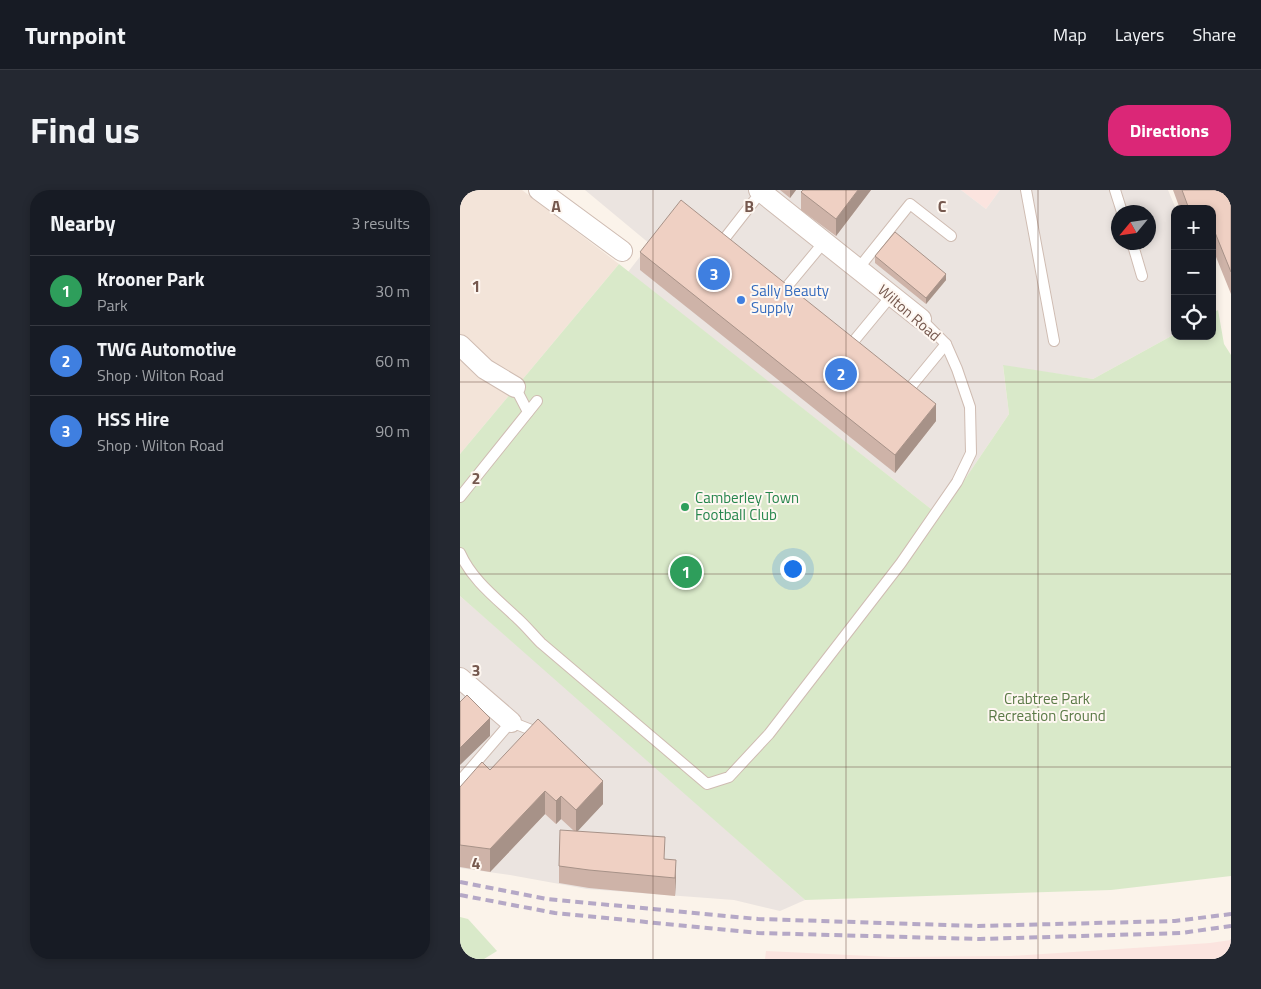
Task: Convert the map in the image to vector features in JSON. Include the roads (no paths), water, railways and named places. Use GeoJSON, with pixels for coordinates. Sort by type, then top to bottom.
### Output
{"type":"FeatureCollection","features":[{"type":"Feature","properties":{"kind":"street"},"geometry":{"type":"LineString","coordinates":[[539,190],[622,250]]}},
{"type":"Feature","properties":{"kind":"street","name":"Wilton Road"},"geometry":{"type":"LineString","coordinates":[[760,191],[921,319]]}},
{"type":"Feature","properties":{"kind":"street"},"geometry":{"type":"LineString","coordinates":[[460,345],[485,369],[515,387]]}},
{"type":"Feature","properties":{"kind":"street"},"geometry":{"type":"LineString","coordinates":[[460,678],[511,722]]}},
{"type":"Feature","properties":{"kind":"lane"},"geometry":{"type":"LineString","coordinates":[[1026,190],[1054,340]]}},
{"type":"Feature","properties":{"kind":"lane"},"geometry":{"type":"LineString","coordinates":[[1115,190],[1120,205]]}},
{"type":"Feature","properties":{"kind":"lane"},"geometry":{"type":"LineString","coordinates":[[725,238],[760,191]]}},
{"type":"Feature","properties":{"kind":"lane"},"geometry":{"type":"LineString","coordinates":[[858,269],[910,204],[951,236]]}},
{"type":"Feature","properties":{"kind":"lane"},"geometry":{"type":"LineString","coordinates":[[785,289],[824,242]]}},
{"type":"Feature","properties":{"kind":"lane"},"geometry":{"type":"LineString","coordinates":[[1134,250],[1142,276]]}},
{"type":"Feature","properties":{"kind":"lane"},"geometry":{"type":"LineString","coordinates":[[853,342],[891,296]]}},
{"type":"Feature","properties":{"kind":"lane","name":"Wilton Road"},"geometry":{"type":"LineString","coordinates":[[460,553],[464,563],[488,592],[518,618],[542,644],[707,784],[729,777],[769,734],[901,563],[956,482],[972,453],[970,407],[946,344],[921,319]]}},
{"type":"Feature","properties":{"kind":"lane"},"geometry":{"type":"LineString","coordinates":[[909,389],[946,344]]}},
{"type":"Feature","properties":{"kind":"lane"},"geometry":{"type":"LineString","coordinates":[[515,387],[528,412]]}},
{"type":"Feature","properties":{"kind":"lane"},"geometry":{"type":"LineString","coordinates":[[460,497],[537,401]]}},
{"type":"Feature","properties":{"kind":"lane"},"geometry":{"type":"LineString","coordinates":[[460,782],[511,722],[534,732],[548,744]]}},
{"type":"Feature","properties":{"kind":"railway"},"geometry":{"type":"LineString","coordinates":[[460,882],[547,899],[758,919],[978,926],[1175,921],[1231,914]]}},
{"type":"Feature","properties":{"kind":"railway"},"geometry":{"type":"LineString","coordinates":[[460,895],[555,913],[758,933],[980,939],[1181,933],[1231,926]]}},
{"type":"Feature","properties":{"kind":"place","name":"HSS Hire"},"geometry":{"type":"Point","coordinates":[714,274]}},
{"type":"Feature","properties":{"kind":"place","name":"Sally Beauty Supply"},"geometry":{"type":"Point","coordinates":[741,300]}},
{"type":"Feature","properties":{"kind":"place","name":"TWG Automotive"},"geometry":{"type":"Point","coordinates":[841,374]}},
{"type":"Feature","properties":{"kind":"place","name":"Camberley Town Football Club"},"geometry":{"type":"Point","coordinates":[685,507]}},
{"type":"Feature","properties":{"kind":"place","name":"Krooner Park"},"geometry":{"type":"Point","coordinates":[686,572]}},
{"type":"Feature","properties":{"kind":"park label","name":"Crabtree Park Recreation Ground"},"geometry":{"type":"Point","coordinates":[1047,708]}}]}
